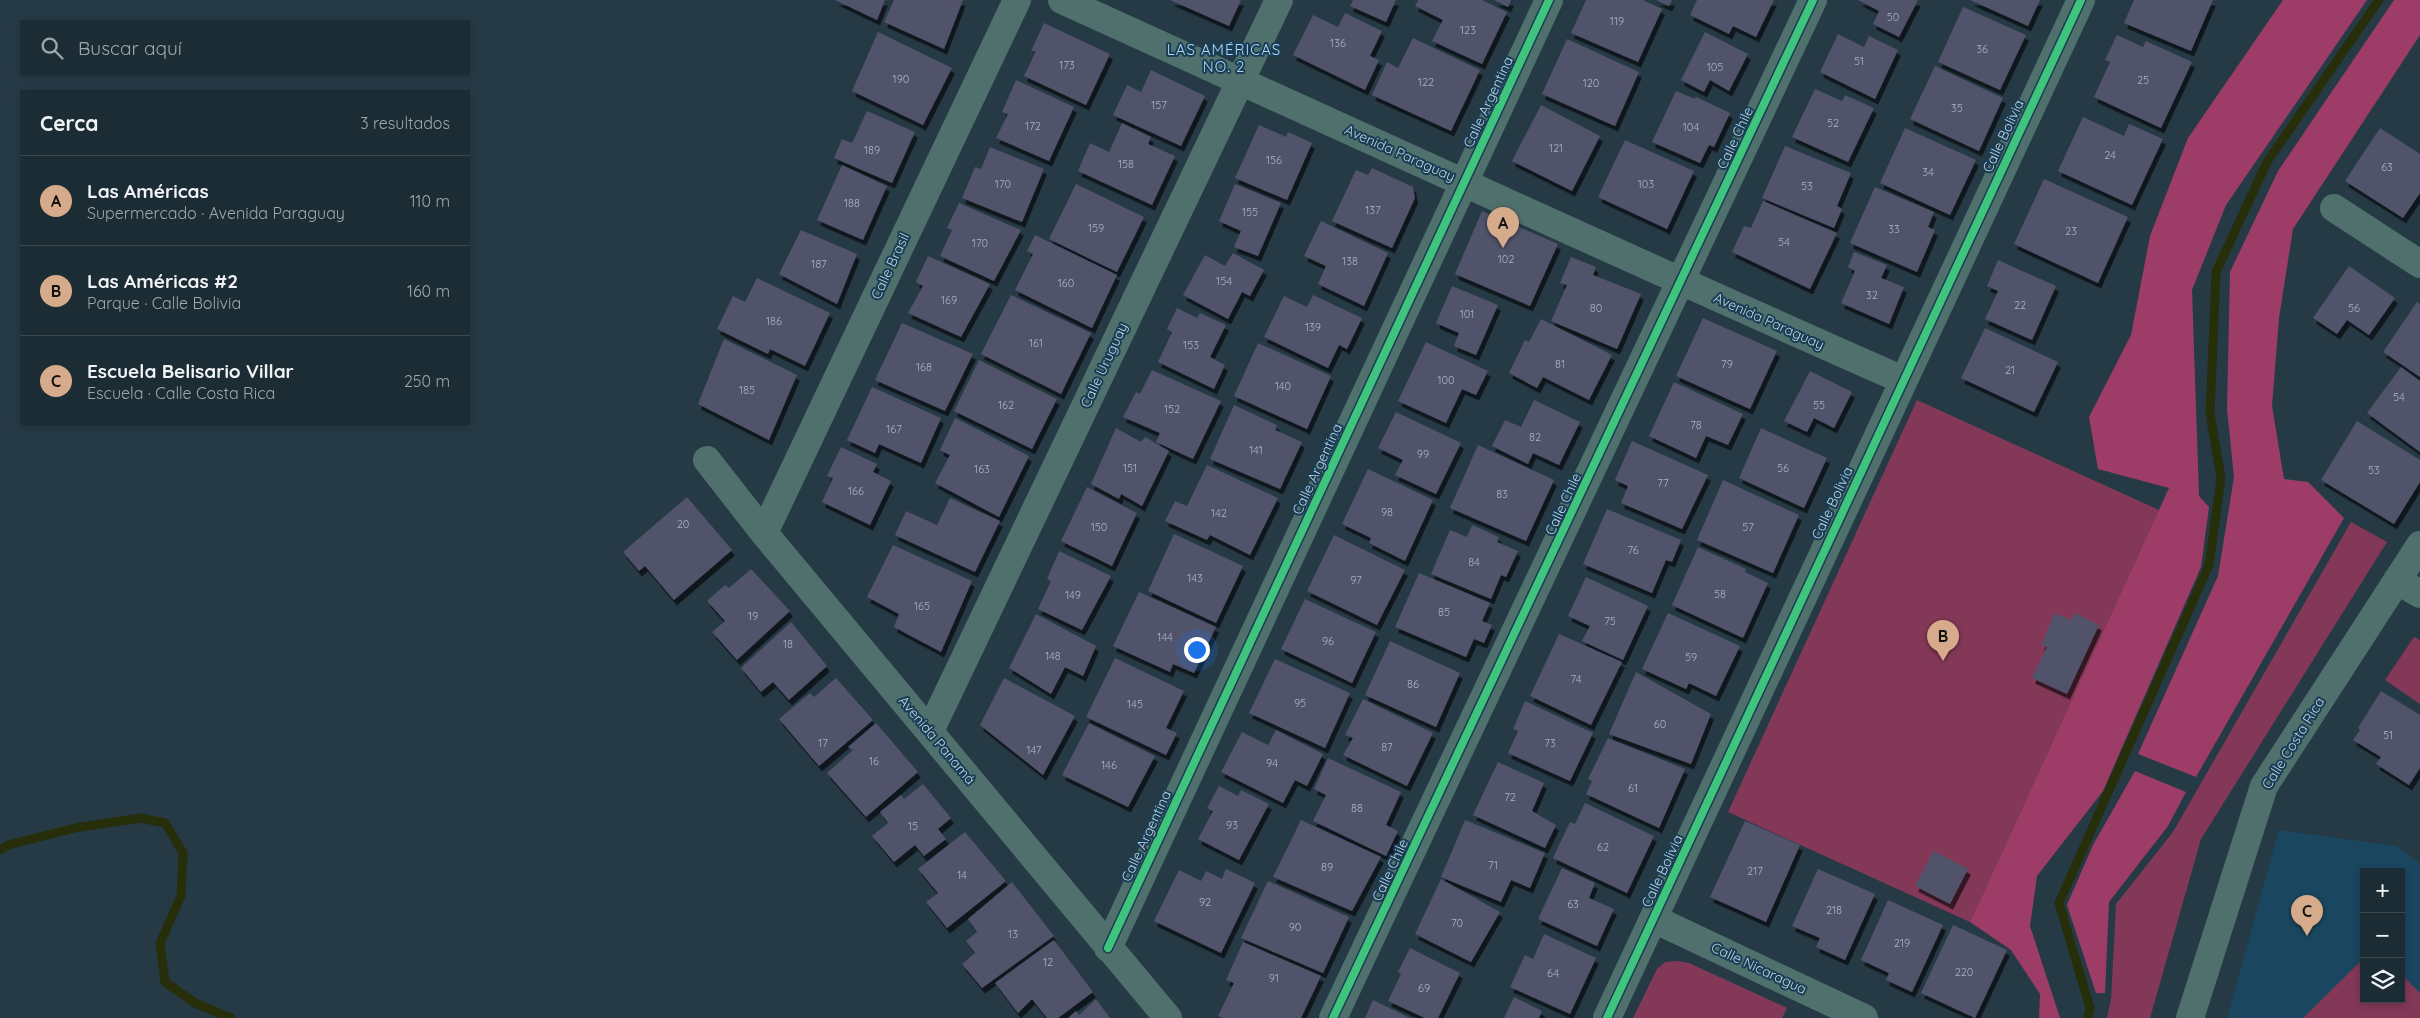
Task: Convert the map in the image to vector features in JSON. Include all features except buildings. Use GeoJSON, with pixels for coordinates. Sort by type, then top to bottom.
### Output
{"type":"FeatureCollection","features":[{"type":"Feature","properties":{"kind":"street","name":"Calle Brasil"},"geometry":{"type":"LineString","coordinates":[[764,533],[1017,0]]}},
{"type":"Feature","properties":{"kind":"street","name":"Avenida Paraguay"},"geometry":{"type":"LineString","coordinates":[[1062,0],[1465,182],[1681,283],[1903,380]]}},
{"type":"Feature","properties":{"kind":"street","name":"Calle Uruguay"},"geometry":{"type":"LineString","coordinates":[[930,731],[1279,0]]}},
{"type":"Feature","properties":{"kind":"street","name":"Calle Argentina"},"geometry":{"type":"LineString","coordinates":[[1108,948],[1549,0]]}},
{"type":"Feature","properties":{"kind":"street","name":"Calle Chile"},"geometry":{"type":"LineString","coordinates":[[1334,1018],[1813,0]]}},
{"type":"Feature","properties":{"kind":"street","name":"Calle Bolivia"},"geometry":{"type":"LineString","coordinates":[[1607,1018],[2081,0]]}},
{"type":"Feature","properties":{"kind":"street"},"geometry":{"type":"LineString","coordinates":[[2334,208],[2420,264]]}},
{"type":"Feature","properties":{"kind":"street","name":"Avenida Panamá"},"geometry":{"type":"LineString","coordinates":[[707,460],[764,533],[1168,1018]]}},
{"type":"Feature","properties":{"kind":"street","name":"Calle Costa Rica"},"geometry":{"type":"LineString","coordinates":[[2190,1018],[2264,786],[2420,545]]}},
{"type":"Feature","properties":{"kind":"street"},"geometry":{"type":"LineString","coordinates":[[2397,580],[2420,594]]}},
{"type":"Feature","properties":{"kind":"street","name":"Calle Nicaragua"},"geometry":{"type":"LineString","coordinates":[[1654,919],[1864,1018]]}},
{"type":"Feature","properties":{"kind":"shaded area"},"geometry":{"type":"Polygon","coordinates":[[[2283,0],[2367,0],[2226,205],[2192,290],[2199,496],[2209,507],[2201,567],[2103,791],[2037,876],[2030,926],[2060,1018],[2039,1018],[2040,994],[2011,950],[1970,922],[2169,488],[2098,469],[2089,417],[2131,335],[2150,236],[2188,138],[2283,0]]]}},
{"type":"Feature","properties":{"kind":"shaded area"},"geometry":{"type":"Polygon","coordinates":[[[2394,0],[2420,0],[2420,35],[2293,229],[2279,318],[2272,406],[2284,479],[2308,482],[2344,518],[2196,777],[2138,754],[2218,576],[2234,477],[2227,409],[2230,272],[2278,171],[2394,0]]]}},
{"type":"Feature","properties":{"kind":"shaded area"},"geometry":{"type":"Polygon","coordinates":[[[1917,400],[2159,510],[1970,922],[1728,812],[1917,400]]]}},
{"type":"Feature","properties":{"kind":"shaded area"},"geometry":{"type":"Polygon","coordinates":[[[2351,522],[2387,542],[2201,839],[2150,1018],[2107,1018],[2111,1000],[2116,904],[2173,832],[2351,522]]]}},
{"type":"Feature","properties":{"kind":"shaded area"},"geometry":{"type":"Polygon","coordinates":[[[2414,637],[2420,640],[2420,704],[2385,680],[2414,637]]]}},
{"type":"Feature","properties":{"kind":"shaded area"},"geometry":{"type":"Polygon","coordinates":[[[2135,771],[2186,792],[2168,826],[2109,902],[2105,993],[2096,993],[2067,905],[2093,845],[2135,771]]]}},
{"type":"Feature","properties":{"kind":"shaded area"},"geometry":{"type":"Polygon","coordinates":[[[2279,830],[2397,846],[2420,864],[2420,1018],[2227,1018],[2279,830]]]}},
{"type":"Feature","properties":{"kind":"shaded area"},"geometry":{"type":"Polygon","coordinates":[[[1665,962],[1689,963],[1787,1008],[1782,1018],[1633,1018],[1657,969],[1665,962]]]}},
{"type":"Feature","properties":{"kind":"shaded area"},"geometry":{"type":"Polygon","coordinates":[[[2360,962],[2360,1003],[2405,1003],[2405,978],[2420,993],[2420,1018],[2303,1018],[2360,962]]]}},
{"type":"Feature","properties":{"kind":"waterway"},"geometry":{"type":"LineString","coordinates":[[2088,1018],[2090,1008],[2059,903],[2209,565],[2221,478],[2210,414],[2216,272],[2267,162],[2379,0]]}},
{"type":"Feature","properties":{"kind":"waterway"},"geometry":{"type":"LineString","coordinates":[[0,850],[8,845],[75,828],[140,818],[165,823],[183,853],[181,896],[160,943],[165,982],[195,1003],[231,1018]]}},
{"type":"Feature","properties":{"kind":"cycle path"},"geometry":{"type":"LineString","coordinates":[[1108,948],[1549,0]]}},
{"type":"Feature","properties":{"kind":"cycle path"},"geometry":{"type":"LineString","coordinates":[[1333,1018],[1813,0]]}},
{"type":"Feature","properties":{"kind":"cycle path"},"geometry":{"type":"LineString","coordinates":[[1607,1018],[2081,0]]}},
{"type":"Feature","properties":{"kind":"place","name":"Las Américas"},"geometry":{"type":"Point","coordinates":[1503,248]}},
{"type":"Feature","properties":{"kind":"place","name":"Las Américas #2"},"geometry":{"type":"Point","coordinates":[1943,661]}},
{"type":"Feature","properties":{"kind":"place","name":"Escuela Belisario Villar"},"geometry":{"type":"Point","coordinates":[2307,936]}},
{"type":"Feature","properties":{"kind":"district","name":"LAS AMÉRICAS NO. 2"},"geometry":{"type":"Point","coordinates":[1224,58]}}]}
